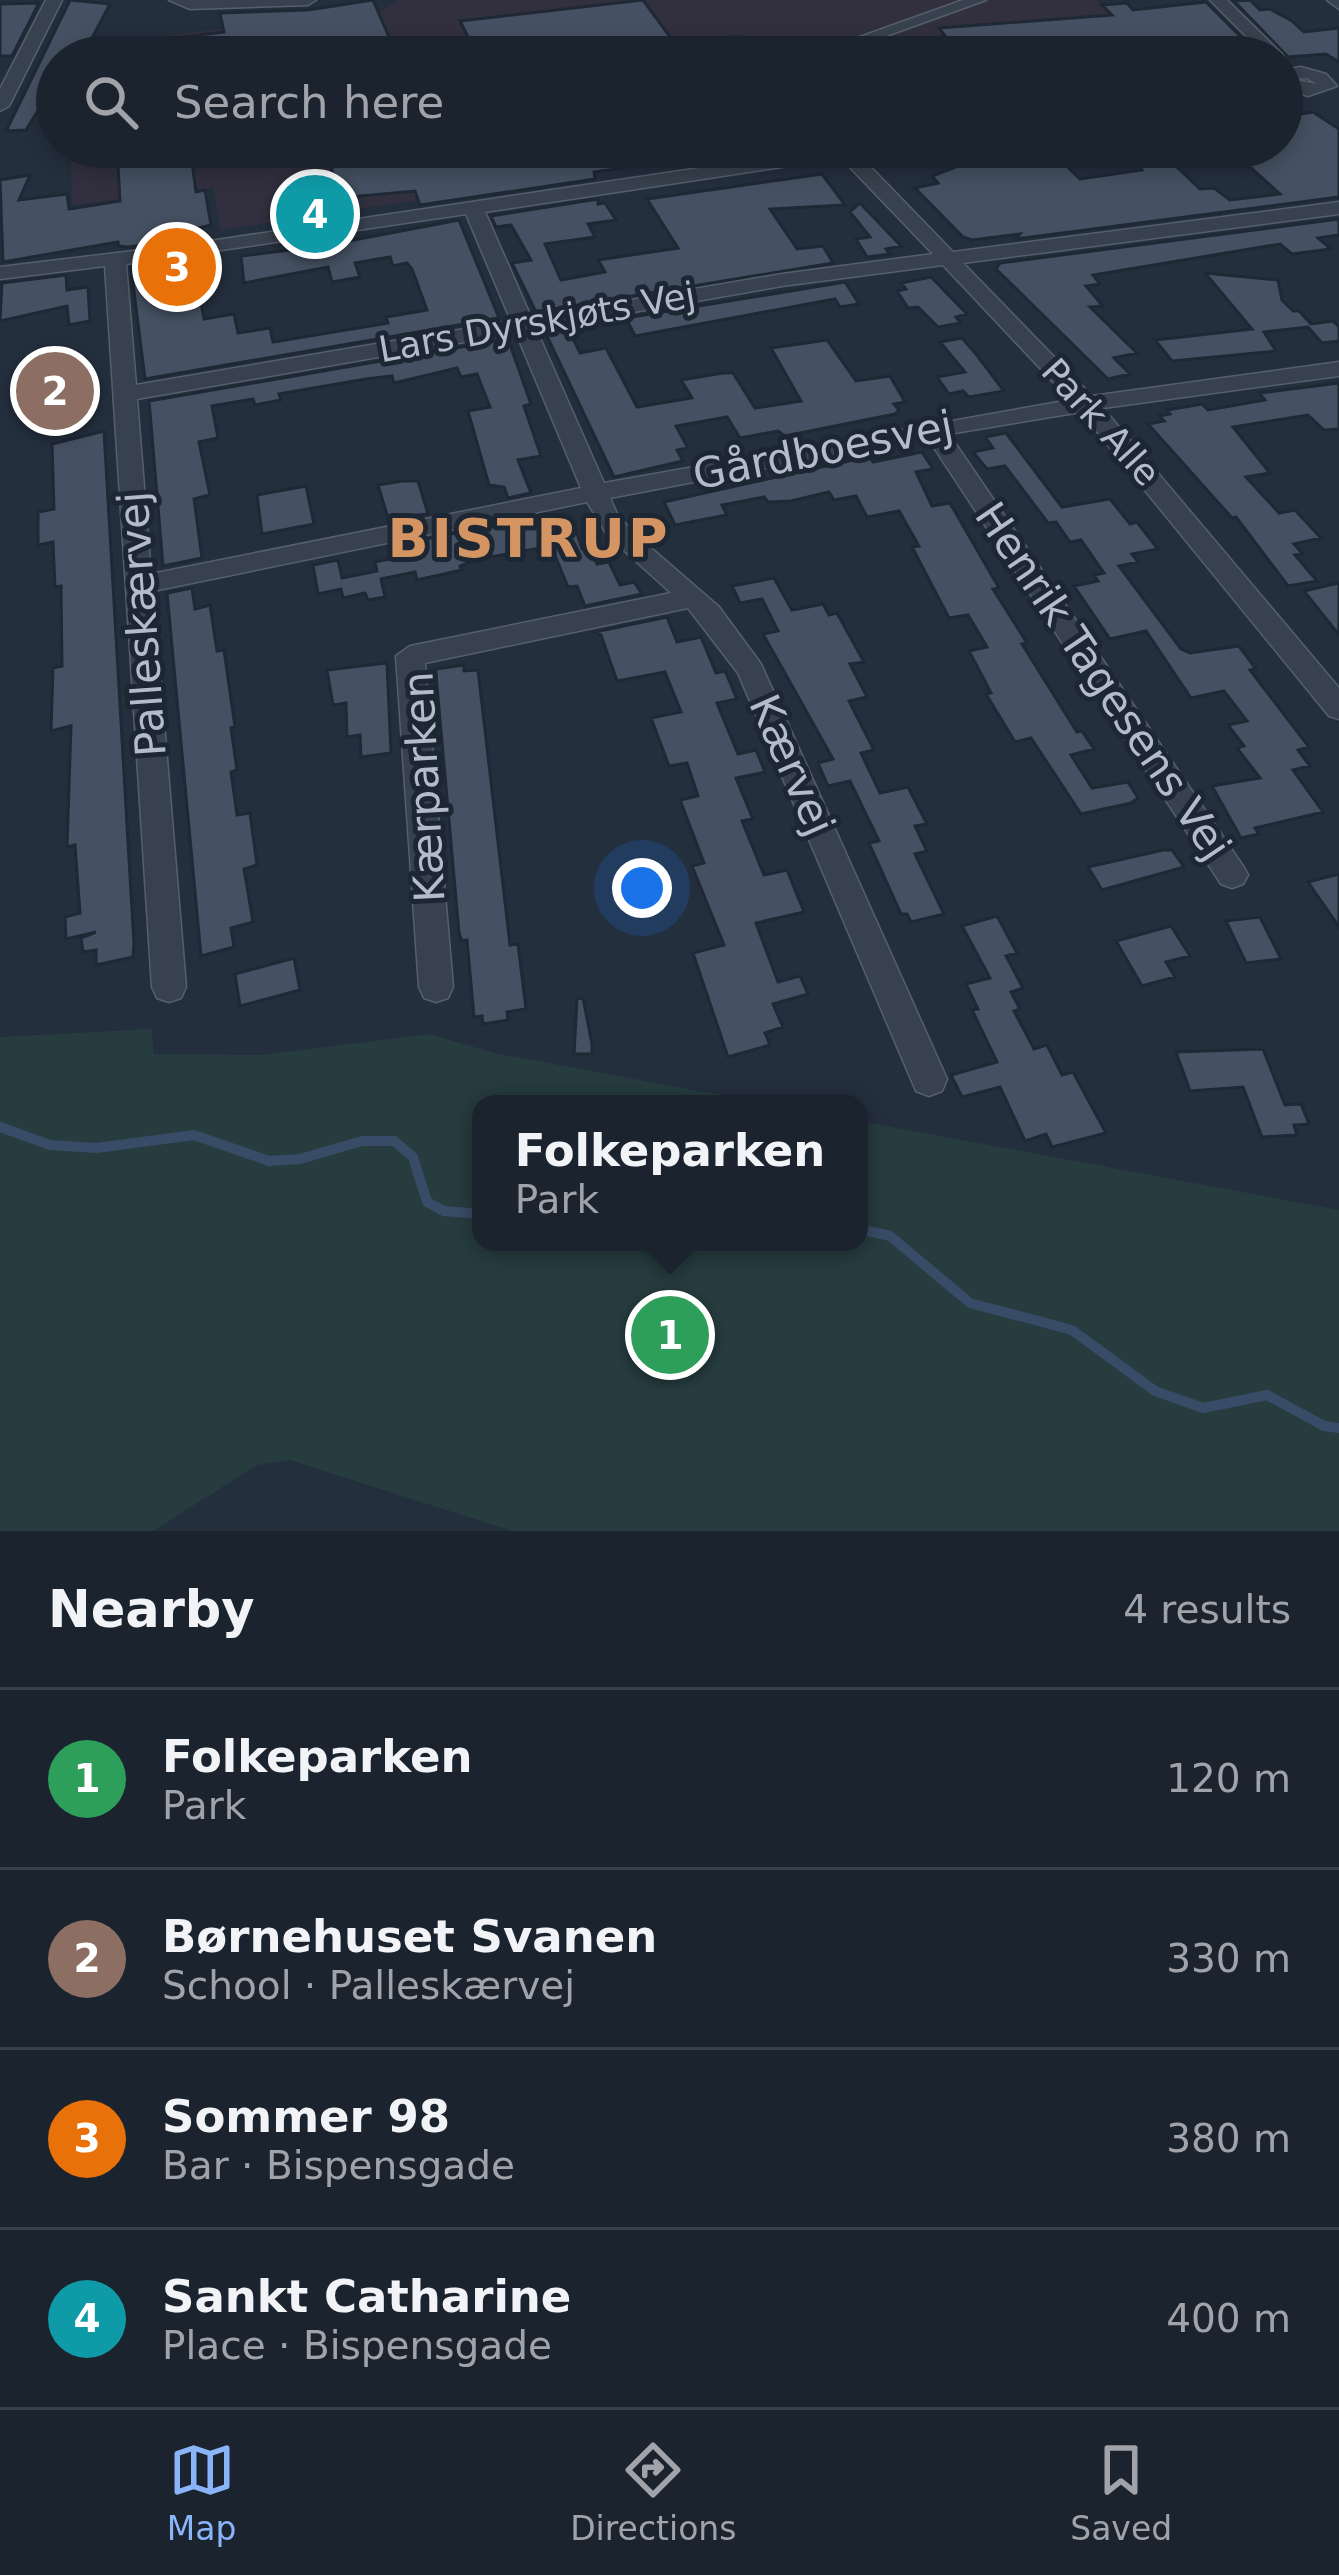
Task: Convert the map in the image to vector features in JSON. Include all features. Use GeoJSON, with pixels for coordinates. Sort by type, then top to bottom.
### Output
{"type":"FeatureCollection","features":[{"type":"Feature","properties":{"kind":"street"},"geometry":{"type":"LineString","coordinates":[[0,106],[54,0]]}},
{"type":"Feature","properties":{"kind":"street"},"geometry":{"type":"LineString","coordinates":[[176,0],[190,4],[308,0]]}},
{"type":"Feature","properties":{"kind":"street"},"geometry":{"type":"LineString","coordinates":[[1218,0],[1249,36]]}},
{"type":"Feature","properties":{"kind":"street"},"geometry":{"type":"LineString","coordinates":[[870,36],[964,2]]}},
{"type":"Feature","properties":{"kind":"street"},"geometry":{"type":"LineString","coordinates":[[1327,80],[1332,106]]}},
{"type":"Feature","properties":{"kind":"street"},"geometry":{"type":"LineString","coordinates":[[0,273],[737,168]]}},
{"type":"Feature","properties":{"kind":"street","name":"Park Alle"},"geometry":{"type":"LineString","coordinates":[[862,168],[1084,401],[1339,708]]}},
{"type":"Feature","properties":{"kind":"street","name":"Kærvej"},"geometry":{"type":"LineString","coordinates":[[472,207],[607,519],[629,548],[694,598],[728,635],[751,671],[929,1078]]}},
{"type":"Feature","properties":{"kind":"street","name":"Lars Dyrskjøts Vej"},"geometry":{"type":"LineString","coordinates":[[125,394],[782,280],[1339,208]]}},
{"type":"Feature","properties":{"kind":"street","name":"Palleskærvej"},"geometry":{"type":"LineString","coordinates":[[115,260],[169,987]]}},
{"type":"Feature","properties":{"kind":"street","name":"Gårdboesvej"},"geometry":{"type":"LineString","coordinates":[[139,585],[933,428],[1084,401],[1339,369]]}},
{"type":"Feature","properties":{"kind":"street","name":"Henrik Tagesens Vej"},"geometry":{"type":"LineString","coordinates":[[933,428],[1232,875]]}},
{"type":"Feature","properties":{"kind":"street","name":"Kærparken"},"geometry":{"type":"LineString","coordinates":[[436,987],[410,656],[694,598]]}},
{"type":"Feature","properties":{"kind":"shaded area"},"geometry":{"type":"Polygon","coordinates":[[[399,0],[1097,0],[1127,36],[163,36],[384,10],[399,0]]]}},
{"type":"Feature","properties":{"kind":"shaded area"},"geometry":{"type":"Polygon","coordinates":[[[71,168],[631,168],[221,230],[213,188],[72,205],[71,168]]]}},
{"type":"Feature","properties":{"kind":"green space"},"geometry":{"type":"Polygon","coordinates":[[[151,1029],[154,1054],[261,1055],[430,1034],[494,1053],[721,1095],[472,1095],[472,1251],[868,1251],[868,1123],[1339,1210],[1339,1531],[512,1531],[290,1460],[257,1465],[153,1531],[0,1531],[0,1037],[151,1029]]]}},
{"type":"Feature","properties":{"kind":"building"},"geometry":{"type":"Polygon","coordinates":[[[70,0],[110,4],[93,36],[52,36],[70,0]]]}},
{"type":"Feature","properties":{"kind":"building"},"geometry":{"type":"Polygon","coordinates":[[[373,0],[389,36],[191,36],[224,32],[220,13],[308,10],[373,0]]]}},
{"type":"Feature","properties":{"kind":"building"},"geometry":{"type":"Polygon","coordinates":[[[643,0],[669,36],[468,36],[460,21],[643,0]]]}},
{"type":"Feature","properties":{"kind":"building"},"geometry":{"type":"Polygon","coordinates":[[[1250,0],[1304,32],[1339,28],[1339,62],[1326,54],[1303,56],[1303,36],[1268,36],[1234,1],[1250,0]]]}},
{"type":"Feature","properties":{"kind":"building"},"geometry":{"type":"Polygon","coordinates":[[[1206,2],[1240,36],[945,36],[939,28],[1112,15],[1102,5],[1127,3],[1133,10],[1206,2]]]}},
{"type":"Feature","properties":{"kind":"building"},"geometry":{"type":"Polygon","coordinates":[[[39,3],[12,56],[0,56],[0,4],[39,3]]]}},
{"type":"Feature","properties":{"kind":"building"},"geometry":{"type":"Polygon","coordinates":[[[36,70],[36,114],[26,130],[6,131],[36,70]]]}},
{"type":"Feature","properties":{"kind":"building"},"geometry":{"type":"Polygon","coordinates":[[[1313,112],[1339,129],[1339,197],[1016,239],[1020,234],[972,240],[963,237],[915,188],[938,183],[932,176],[953,168],[1069,168],[1080,179],[1140,168],[1178,168],[1200,189],[1214,188],[1230,200],[1280,194],[1251,168],[1303,168],[1303,114],[1313,112]]]}},
{"type":"Feature","properties":{"kind":"building"},"geometry":{"type":"Polygon","coordinates":[[[118,168],[193,168],[196,192],[205,190],[211,225],[191,230],[185,240],[128,247],[118,242],[3,262],[0,180],[30,175],[19,200],[67,194],[69,209],[120,201],[118,168]]]}},
{"type":"Feature","properties":{"kind":"building"},"geometry":{"type":"Polygon","coordinates":[[[332,168],[622,168],[594,172],[595,179],[420,205],[415,191],[338,198],[332,168]]]}},
{"type":"Feature","properties":{"kind":"building"},"geometry":{"type":"Polygon","coordinates":[[[822,174],[845,205],[770,209],[797,249],[823,246],[833,263],[536,312],[512,263],[531,260],[511,225],[496,227],[491,216],[598,199],[598,204],[605,203],[616,220],[588,224],[595,237],[545,244],[561,280],[605,272],[598,260],[678,248],[647,199],[822,174]]]}},
{"type":"Feature","properties":{"kind":"building"},"geometry":{"type":"Polygon","coordinates":[[[860,203],[901,246],[886,249],[890,254],[867,257],[856,239],[870,237],[850,212],[860,203]]]}},
{"type":"Feature","properties":{"kind":"building"},"geometry":{"type":"Polygon","coordinates":[[[1339,219],[1339,235],[1318,238],[1331,249],[1292,254],[1280,244],[1093,275],[1100,284],[1086,286],[1103,306],[1090,307],[1137,353],[1114,358],[1130,374],[1108,379],[996,269],[1000,263],[1339,219]]]}},
{"type":"Feature","properties":{"kind":"building"},"geometry":{"type":"Polygon","coordinates":[[[459,220],[499,318],[145,379],[131,268],[188,260],[204,319],[234,314],[238,333],[270,328],[273,342],[388,323],[386,317],[427,310],[412,269],[407,263],[393,266],[390,257],[355,263],[360,277],[332,282],[328,267],[244,283],[241,256],[459,220]]]}},
{"type":"Feature","properties":{"kind":"building"},"geometry":{"type":"Polygon","coordinates":[[[1205,273],[1278,280],[1282,300],[1293,311],[1311,324],[1333,321],[1339,327],[1339,341],[1322,343],[1308,327],[1264,332],[1276,351],[1172,361],[1155,340],[1252,329],[1205,273]]]}},
{"type":"Feature","properties":{"kind":"building"},"geometry":{"type":"Polygon","coordinates":[[[66,275],[67,290],[88,287],[90,321],[69,325],[67,306],[0,321],[2,283],[66,275]]]}},
{"type":"Feature","properties":{"kind":"building"},"geometry":{"type":"Polygon","coordinates":[[[931,277],[967,314],[956,317],[961,323],[938,327],[918,307],[908,308],[897,291],[906,289],[901,283],[931,277]]]}},
{"type":"Feature","properties":{"kind":"building"},"geometry":{"type":"Polygon","coordinates":[[[845,282],[859,304],[840,307],[835,299],[635,336],[626,318],[845,282]]]}},
{"type":"Feature","properties":{"kind":"building"},"geometry":{"type":"Polygon","coordinates":[[[568,328],[580,353],[606,348],[637,407],[692,398],[681,380],[723,373],[733,373],[755,408],[801,401],[771,348],[827,340],[856,381],[890,376],[905,402],[894,404],[899,410],[895,414],[785,436],[778,431],[740,438],[727,417],[676,426],[688,448],[677,450],[683,461],[614,477],[545,332],[568,328]]]}},
{"type":"Feature","properties":{"kind":"building"},"geometry":{"type":"Polygon","coordinates":[[[962,338],[1004,391],[969,397],[963,391],[949,394],[937,377],[965,372],[940,342],[962,338]]]}},
{"type":"Feature","properties":{"kind":"building"},"geometry":{"type":"Polygon","coordinates":[[[508,339],[531,404],[524,406],[541,456],[518,460],[531,493],[508,498],[504,487],[489,485],[468,411],[490,407],[477,374],[461,377],[457,368],[394,383],[392,376],[279,394],[281,400],[255,405],[253,399],[212,406],[218,438],[199,442],[210,495],[194,499],[202,558],[163,566],[149,401],[508,339]]]}},
{"type":"Feature","properties":{"kind":"building"},"geometry":{"type":"Polygon","coordinates":[[[1339,383],[1339,429],[1324,430],[1308,415],[1233,427],[1270,473],[1246,477],[1279,513],[1295,510],[1321,538],[1294,544],[1303,554],[1295,555],[1317,581],[1288,586],[1236,517],[1148,424],[1164,421],[1159,416],[1170,414],[1167,410],[1202,404],[1208,410],[1265,400],[1259,393],[1339,383]]]}},
{"type":"Feature","properties":{"kind":"building"},"geometry":{"type":"Polygon","coordinates":[[[104,431],[134,944],[133,957],[96,965],[96,950],[83,952],[81,938],[96,932],[66,939],[65,917],[80,913],[75,845],[67,847],[71,726],[51,731],[53,668],[62,666],[61,586],[55,587],[53,542],[38,545],[38,512],[54,509],[52,444],[104,431]]]}},
{"type":"Feature","properties":{"kind":"building"},"geometry":{"type":"Polygon","coordinates":[[[1006,433],[1062,507],[1110,499],[1130,524],[1137,522],[1158,549],[1132,554],[1138,562],[1119,566],[1181,649],[1190,653],[1239,646],[1256,669],[1250,670],[1309,747],[1298,750],[1310,766],[1293,770],[1323,812],[1255,828],[1259,834],[1241,838],[1212,786],[1260,778],[1237,748],[1244,746],[1228,725],[1247,721],[1224,691],[1191,698],[1146,631],[1110,639],[1074,586],[1098,581],[1094,575],[1104,573],[1081,540],[1070,542],[1056,522],[1048,523],[1005,466],[987,469],[973,452],[993,448],[985,437],[1006,433]]]}},
{"type":"Feature","properties":{"kind":"building"},"geometry":{"type":"Polygon","coordinates":[[[922,452],[933,469],[916,472],[932,506],[950,503],[999,588],[993,589],[1027,643],[1022,644],[1077,732],[1082,731],[1094,749],[1071,755],[1092,788],[1128,782],[1138,798],[1131,803],[1081,814],[1031,738],[1015,742],[986,694],[991,693],[969,651],[987,647],[968,615],[949,618],[899,511],[867,517],[856,496],[834,500],[829,492],[791,501],[768,502],[764,497],[722,505],[727,515],[675,525],[664,502],[858,459],[870,457],[873,462],[922,452]]]}},
{"type":"Feature","properties":{"kind":"building"},"geometry":{"type":"Polygon","coordinates":[[[418,481],[428,514],[388,518],[378,485],[418,481]]]}},
{"type":"Feature","properties":{"kind":"building"},"geometry":{"type":"Polygon","coordinates":[[[306,486],[314,524],[262,534],[257,495],[306,486]]]}},
{"type":"Feature","properties":{"kind":"building"},"geometry":{"type":"Polygon","coordinates":[[[540,516],[549,540],[576,530],[582,549],[590,547],[597,564],[609,562],[620,585],[634,582],[642,594],[585,606],[577,586],[568,587],[551,546],[479,559],[460,566],[462,570],[417,580],[415,572],[381,579],[385,597],[368,600],[365,593],[343,598],[341,589],[318,594],[313,565],[338,560],[342,578],[377,571],[375,562],[410,555],[415,550],[412,542],[540,516]]]}},
{"type":"Feature","properties":{"kind":"building"},"geometry":{"type":"Polygon","coordinates":[[[774,578],[792,610],[823,604],[829,615],[837,613],[864,662],[850,664],[867,697],[849,701],[874,750],[861,753],[880,793],[908,787],[927,824],[915,826],[927,851],[915,854],[944,914],[911,922],[907,914],[901,914],[869,843],[879,841],[850,781],[828,786],[818,763],[833,759],[763,634],[778,631],[762,599],[740,603],[732,586],[774,578]]]}},
{"type":"Feature","properties":{"kind":"building"},"geometry":{"type":"Polygon","coordinates":[[[1339,583],[1339,635],[1304,591],[1339,583]]]}},
{"type":"Feature","properties":{"kind":"building"},"geometry":{"type":"Polygon","coordinates":[[[192,588],[195,609],[210,605],[217,651],[224,650],[235,727],[231,728],[237,770],[231,772],[237,815],[250,813],[257,865],[244,869],[253,922],[231,928],[234,947],[201,956],[167,593],[192,588]]]}},
{"type":"Feature","properties":{"kind":"building"},"geometry":{"type":"Polygon","coordinates":[[[667,617],[677,642],[701,637],[716,673],[725,671],[737,699],[717,703],[738,754],[756,750],[765,772],[736,778],[753,819],[742,821],[764,875],[787,870],[804,912],[756,923],[778,982],[800,976],[808,994],[773,1004],[783,1027],[765,1033],[770,1045],[728,1057],[693,953],[724,945],[692,866],[704,863],[680,800],[698,796],[687,763],[669,766],[651,718],[681,712],[665,672],[617,681],[601,635],[595,632],[667,617]]]}},
{"type":"Feature","properties":{"kind":"building"},"geometry":{"type":"Polygon","coordinates":[[[387,663],[391,753],[361,757],[360,735],[347,737],[346,703],[333,705],[327,670],[387,663]]]}},
{"type":"Feature","properties":{"kind":"building"},"geometry":{"type":"Polygon","coordinates":[[[464,665],[464,671],[478,670],[510,945],[518,944],[526,1009],[507,1012],[508,1020],[483,1024],[482,1016],[474,1017],[467,940],[462,941],[459,933],[436,675],[436,669],[464,665]]]}},
{"type":"Feature","properties":{"kind":"building"},"geometry":{"type":"Polygon","coordinates":[[[1172,850],[1184,867],[1102,890],[1088,867],[1172,850]]]}},
{"type":"Feature","properties":{"kind":"building"},"geometry":{"type":"Polygon","coordinates":[[[1339,874],[1339,927],[1308,882],[1339,874]]]}},
{"type":"Feature","properties":{"kind":"building"},"geometry":{"type":"Polygon","coordinates":[[[997,916],[1017,953],[1006,956],[1023,988],[1011,992],[1020,1009],[1014,1011],[1034,1049],[1047,1045],[1062,1075],[1073,1072],[1106,1133],[1052,1147],[1046,1134],[1025,1141],[1000,1087],[962,1097],[951,1075],[997,1062],[972,1010],[978,1009],[966,984],[990,978],[962,926],[997,916]]]}},
{"type":"Feature","properties":{"kind":"building"},"geometry":{"type":"Polygon","coordinates":[[[1260,917],[1281,959],[1246,963],[1226,921],[1260,917]]]}},
{"type":"Feature","properties":{"kind":"building"},"geometry":{"type":"Polygon","coordinates":[[[1171,926],[1190,956],[1166,962],[1175,977],[1142,986],[1116,941],[1171,926]]]}},
{"type":"Feature","properties":{"kind":"building"},"geometry":{"type":"Polygon","coordinates":[[[294,958],[300,990],[240,1006],[235,974],[294,958]]]}},
{"type":"Feature","properties":{"kind":"building"},"geometry":{"type":"Polygon","coordinates":[[[583,998],[592,1054],[574,1054],[577,999],[583,998]]]}},
{"type":"Feature","properties":{"kind":"building"},"geometry":{"type":"Polygon","coordinates":[[[1263,1049],[1285,1105],[1301,1104],[1309,1124],[1294,1125],[1297,1135],[1262,1137],[1243,1087],[1190,1091],[1176,1052],[1263,1049]]]}},
{"type":"Feature","properties":{"kind":"waterway"},"geometry":{"type":"LineString","coordinates":[[0,1127],[50,1145],[97,1148],[194,1135],[269,1161],[300,1159],[362,1141],[394,1141],[413,1157],[427,1202],[444,1211],[472,1213]]}},
{"type":"Feature","properties":{"kind":"waterway"},"geometry":{"type":"LineString","coordinates":[[868,1231],[890,1236],[970,1303],[1072,1330],[1155,1391],[1203,1408],[1267,1395],[1324,1426],[1339,1428]]}},
{"type":"Feature","properties":{"kind":"place","name":"Sankt Catharine"},"geometry":{"type":"Point","coordinates":[315,214]}},
{"type":"Feature","properties":{"kind":"place","name":"Sommer 98"},"geometry":{"type":"Point","coordinates":[177,267]}},
{"type":"Feature","properties":{"kind":"place","name":"Børnehuset Svanen"},"geometry":{"type":"Point","coordinates":[55,391]}},
{"type":"Feature","properties":{"kind":"place","name":"Folkeparken"},"geometry":{"type":"Point","coordinates":[670,1335]}},
{"type":"Feature","properties":{"kind":"district","name":"BISTRUP"},"geometry":{"type":"Point","coordinates":[529,538]}}]}
